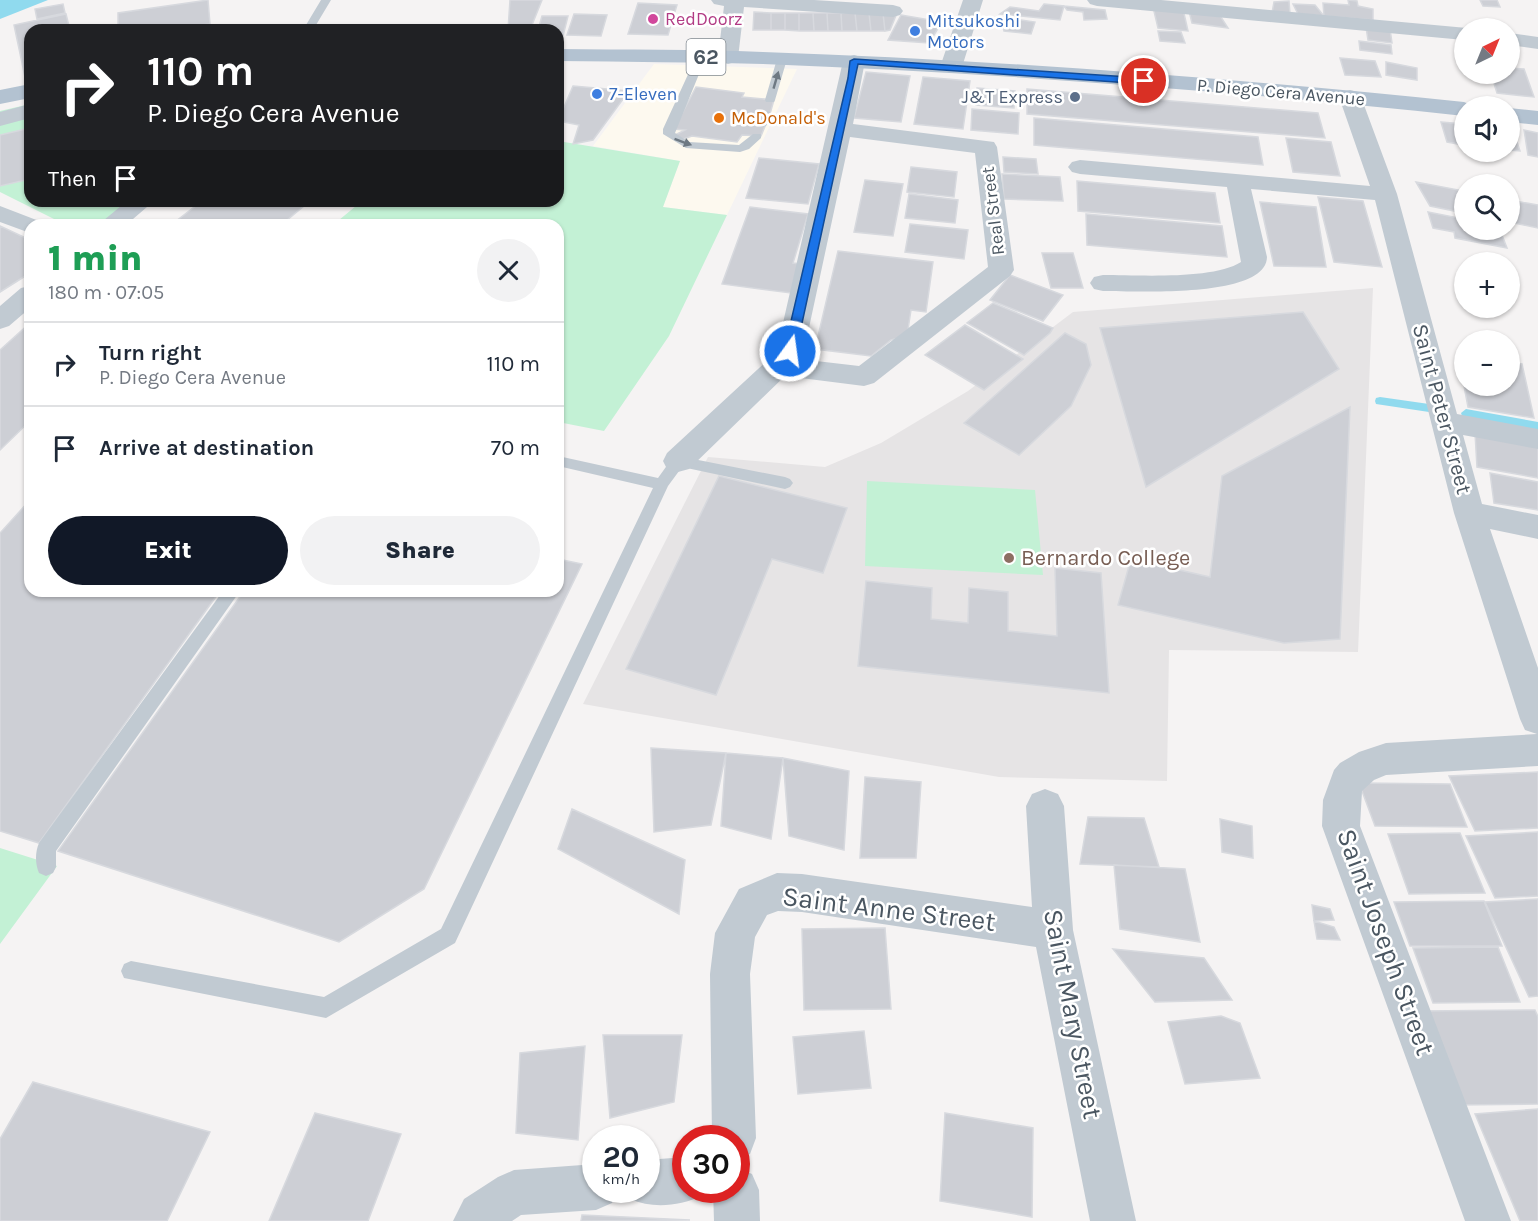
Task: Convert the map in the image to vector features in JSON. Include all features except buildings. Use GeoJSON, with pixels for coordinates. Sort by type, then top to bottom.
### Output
{"type":"FeatureCollection","features":[{"type":"Feature","properties":{"kind":"main road","name":"P. Diego Cera Avenue"},"geometry":{"type":"LineString","coordinates":[[564,55],[854,61],[1350,97],[1454,108]]}},
{"type":"Feature","properties":{"kind":"main road"},"geometry":{"type":"LineString","coordinates":[[0,97],[24,92]]}},
{"type":"Feature","properties":{"kind":"main road"},"geometry":{"type":"LineString","coordinates":[[1520,116],[1538,118]]}},
{"type":"Feature","properties":{"kind":"street"},"geometry":{"type":"LineString","coordinates":[[951,67],[972,0]]}},
{"type":"Feature","properties":{"kind":"street"},"geometry":{"type":"LineString","coordinates":[[1097,0],[1454,33]]}},
{"type":"Feature","properties":{"kind":"street"},"geometry":{"type":"LineString","coordinates":[[728,57],[730,1],[893,10]]}},
{"type":"Feature","properties":{"kind":"street"},"geometry":{"type":"LineString","coordinates":[[1520,41],[1538,43]]}},
{"type":"Feature","properties":{"kind":"street"},"geometry":{"type":"LineString","coordinates":[[678,461],[779,366],[790,351],[841,129],[854,61]]}},
{"type":"Feature","properties":{"kind":"street","name":"Saint Peter Street"},"geometry":{"type":"LineString","coordinates":[[1350,97],[1385,194],[1469,513],[1538,719]]}},
{"type":"Feature","properties":{"kind":"street"},"geometry":{"type":"LineString","coordinates":[[0,119],[24,113]]}},
{"type":"Feature","properties":{"kind":"street","name":"Real Street"},"geometry":{"type":"LineString","coordinates":[[779,366],[864,376],[1000,270],[986,147],[841,129]]}},
{"type":"Feature","properties":{"kind":"street"},"geometry":{"type":"LineString","coordinates":[[1080,167],[1385,194]]}},
{"type":"Feature","properties":{"kind":"street"},"geometry":{"type":"LineString","coordinates":[[1103,283],[1213,280],[1233,277],[1252,267],[1255,261],[1254,254],[1237,181]]}},
{"type":"Feature","properties":{"kind":"street"},"geometry":{"type":"LineString","coordinates":[[118,219],[134,207]]}},
{"type":"Feature","properties":{"kind":"street"},"geometry":{"type":"LineString","coordinates":[[0,213],[24,223]]}},
{"type":"Feature","properties":{"kind":"street"},"geometry":{"type":"LineString","coordinates":[[0,320],[24,299]]}},
{"type":"Feature","properties":{"kind":"street"},"geometry":{"type":"LineString","coordinates":[[1446,422],[1538,439]]}},
{"type":"Feature","properties":{"kind":"street"},"geometry":{"type":"LineString","coordinates":[[1469,513],[1538,527]]}},
{"type":"Feature","properties":{"kind":"street","name":"Saint Joseph Street"},"geometry":{"type":"LineString","coordinates":[[1488,1221],[1341,826],[1340,800],[1348,778],[1365,765],[1386,759],[1538,750]]}},
{"type":"Feature","properties":{"kind":"street","name":"Saint Mary Street"},"geometry":{"type":"LineString","coordinates":[[1045,806],[1053,930],[1113,1221]]}},
{"type":"Feature","properties":{"kind":"street","name":"Saint Anne Street"},"geometry":{"type":"LineString","coordinates":[[734,1125],[730,974],[735,933],[753,902],[777,892],[802,893],[1053,930]]}},
{"type":"Feature","properties":{"kind":"street"},"geometry":{"type":"LineString","coordinates":[[476,1221],[480,1215],[514,1193],[582,1188]]}},
{"type":"Feature","properties":{"kind":"street"},"geometry":{"type":"LineString","coordinates":[[736,1203],[737,1221]]}},
{"type":"Feature","properties":{"kind":"lane"},"geometry":{"type":"LineString","coordinates":[[310,24],[326,0]]}},
{"type":"Feature","properties":{"kind":"lane"},"geometry":{"type":"LineString","coordinates":[[701,57],[669,129],[669,134],[686,145],[740,149],[746,147],[758,136]]}},
{"type":"Feature","properties":{"kind":"lane"},"geometry":{"type":"LineString","coordinates":[[770,100],[782,59]]}},
{"type":"Feature","properties":{"kind":"lane"},"geometry":{"type":"LineString","coordinates":[[131,970],[326,1008],[448,936],[662,484],[678,461],[785,483]]}},
{"type":"Feature","properties":{"kind":"lane"},"geometry":{"type":"LineString","coordinates":[[564,462],[662,484]]}},
{"type":"Feature","properties":{"kind":"lane"},"geometry":{"type":"LineString","coordinates":[[46,867],[46,849],[228,597]]}},
{"type":"Feature","properties":{"kind":"shaded area"},"geometry":{"type":"Polygon","coordinates":[[[654,64],[797,69],[727,215],[663,207],[680,161],[593,146],[654,64]]]}},
{"type":"Feature","properties":{"kind":"shaded area","name":"Bernardo College"},"geometry":{"type":"Polygon","coordinates":[[[1373,288],[1358,652],[1169,650],[1167,781],[999,777],[583,704],[708,457],[825,467],[881,443],[968,391],[1073,312],[1373,288]]]}},
{"type":"Feature","properties":{"kind":"green space"},"geometry":{"type":"Polygon","coordinates":[[[24,105],[24,204],[0,192],[0,111],[24,105]]]}},
{"type":"Feature","properties":{"kind":"green space"},"geometry":{"type":"Polygon","coordinates":[[[564,142],[680,161],[663,207],[727,215],[669,336],[604,431],[564,423],[564,219],[340,219],[355,207],[564,207],[564,142]]]}},
{"type":"Feature","properties":{"kind":"green space"},"geometry":{"type":"Polygon","coordinates":[[[30,207],[124,207],[110,219],[54,219],[30,207]]]}},
{"type":"Feature","properties":{"kind":"green space"},"geometry":{"type":"Polygon","coordinates":[[[867,481],[1035,490],[1043,575],[865,566],[867,481]]]}},
{"type":"Feature","properties":{"kind":"green space"},"geometry":{"type":"Polygon","coordinates":[[[0,848],[57,866],[0,944],[0,848]]]}},
{"type":"Feature","properties":{"kind":"water"},"geometry":{"type":"Polygon","coordinates":[[[0,0],[48,0],[0,19],[0,0]]]}},
{"type":"Feature","properties":{"kind":"waterway"},"geometry":{"type":"LineString","coordinates":[[1380,401],[1429,408]]}},
{"type":"Feature","properties":{"kind":"waterway"},"geometry":{"type":"LineString","coordinates":[[1466,413],[1538,426]]}},
{"type":"Feature","properties":{"kind":"place","name":"RedDoorz"},"geometry":{"type":"Point","coordinates":[653,19]}},
{"type":"Feature","properties":{"kind":"place","name":"Mitsukoshi Motors"},"geometry":{"type":"Point","coordinates":[915,31]}},
{"type":"Feature","properties":{"kind":"place","name":"7-Eleven"},"geometry":{"type":"Point","coordinates":[597,94]}},
{"type":"Feature","properties":{"kind":"place","name":"J&T Express"},"geometry":{"type":"Point","coordinates":[1075,97]}},
{"type":"Feature","properties":{"kind":"place","name":"McDonald's"},"geometry":{"type":"Point","coordinates":[719,118]}},
{"type":"Feature","properties":{"kind":"place","name":"Bernardo College"},"geometry":{"type":"Point","coordinates":[1009,558]}},
{"type":"Feature","properties":{"kind":"route"},"geometry":{"type":"LineString","coordinates":[[790,351],[854,61],[1144,81]]}}]}
